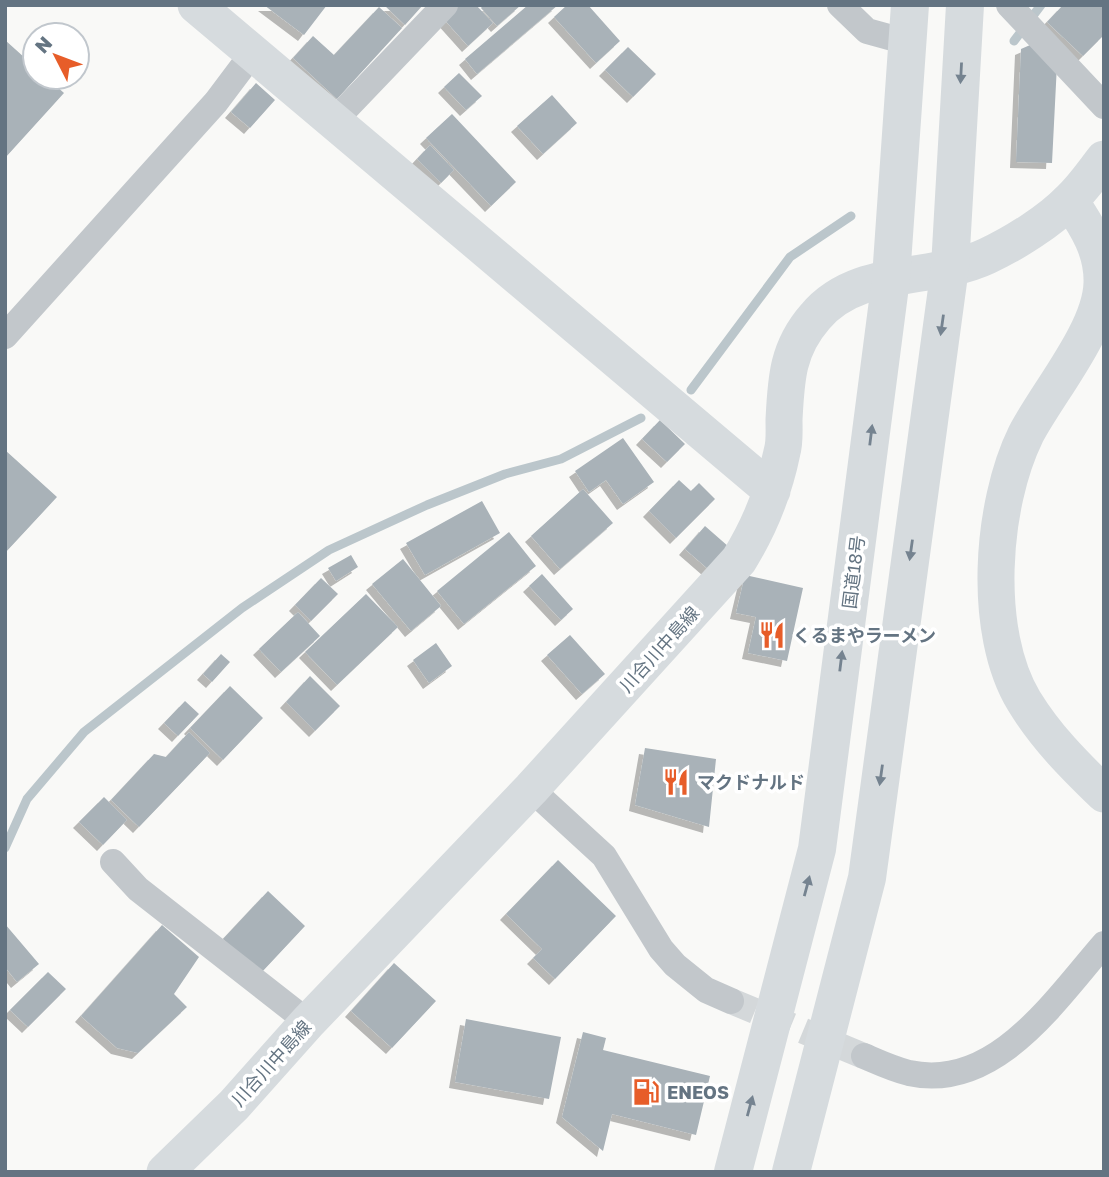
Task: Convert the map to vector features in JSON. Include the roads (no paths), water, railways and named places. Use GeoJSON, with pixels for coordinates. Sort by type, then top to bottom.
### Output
{"type":"FeatureCollection","features":[{"type":"Feature","properties":{"kind":"highway"},"geometry":{"type":"LineString","coordinates":[[792,1172],[867,877],[950,267],[965,5]]}},
{"type":"Feature","properties":{"kind":"highway","name":"国道18号"},"geometry":{"type":"LineString","coordinates":[[733,1172],[817,849],[891,278],[908,24]]}},
{"type":"Feature","properties":{"kind":"main road"},"geometry":{"type":"LineString","coordinates":[[196,5],[772,491]]}},
{"type":"Feature","properties":{"kind":"main road","name":"川合川中島線"},"geometry":{"type":"LineString","coordinates":[[165,1172],[234,1105],[308,1022],[531,789],[739,560],[758,528],[772,491],[783,449],[788,366],[804,331],[828,303],[844,293],[891,278],[950,267],[985,257],[1070,201],[1104,159]]}},
{"type":"Feature","properties":{"kind":"main road"},"geometry":{"type":"LineString","coordinates":[[1070,201],[1089,230],[1100,256],[1102,285],[1096,313],[1074,356],[1026,434],[1009,477],[999,515],[996,574],[999,625],[1009,664],[1023,699],[1046,734],[1104,794]]}},
{"type":"Feature","properties":{"kind":"street"},"geometry":{"type":"LineString","coordinates":[[333,122],[445,5]]}},
{"type":"Feature","properties":{"kind":"street"},"geometry":{"type":"LineString","coordinates":[[840,5],[867,31],[908,24]]}},
{"type":"Feature","properties":{"kind":"street"},"geometry":{"type":"LineString","coordinates":[[1009,5],[1104,106]]}},
{"type":"Feature","properties":{"kind":"street"},"geometry":{"type":"LineString","coordinates":[[5,336],[216,102],[252,54]]}},
{"type":"Feature","properties":{"kind":"street"},"geometry":{"type":"LineString","coordinates":[[531,789],[604,856],[662,949],[676,965],[706,990],[731,1001]]}},
{"type":"Feature","properties":{"kind":"street"},"geometry":{"type":"LineString","coordinates":[[113,862],[138,889],[308,1022]]}},
{"type":"Feature","properties":{"kind":"street"},"geometry":{"type":"LineString","coordinates":[[864,1056],[893,1068],[929,1075],[948,1075],[986,1062],[1029,1029],[1104,944]]}},
{"type":"Feature","properties":{"kind":"waterway"},"geometry":{"type":"LineString","coordinates":[[1014,41],[1041,5]]}},
{"type":"Feature","properties":{"kind":"waterway"},"geometry":{"type":"LineString","coordinates":[[691,390],[790,257],[851,216]]}},
{"type":"Feature","properties":{"kind":"waterway"},"geometry":{"type":"LineString","coordinates":[[5,848],[27,799],[84,732],[242,608],[329,550],[427,505],[505,474],[561,459],[641,418]]}},
{"type":"Feature","properties":{"kind":"tunnel"},"geometry":{"type":"LineString","coordinates":[[731,1001],[864,1056]]}},
{"type":"Feature","properties":{"kind":"place","name":"くるまやラーメン"},"geometry":{"type":"Point","coordinates":[772,635]}},
{"type":"Feature","properties":{"kind":"place","name":"マクドナルド"},"geometry":{"type":"Point","coordinates":[676,782]}},
{"type":"Feature","properties":{"kind":"place","name":"ENEOS"},"geometry":{"type":"Point","coordinates":[646,1092]}}]}
